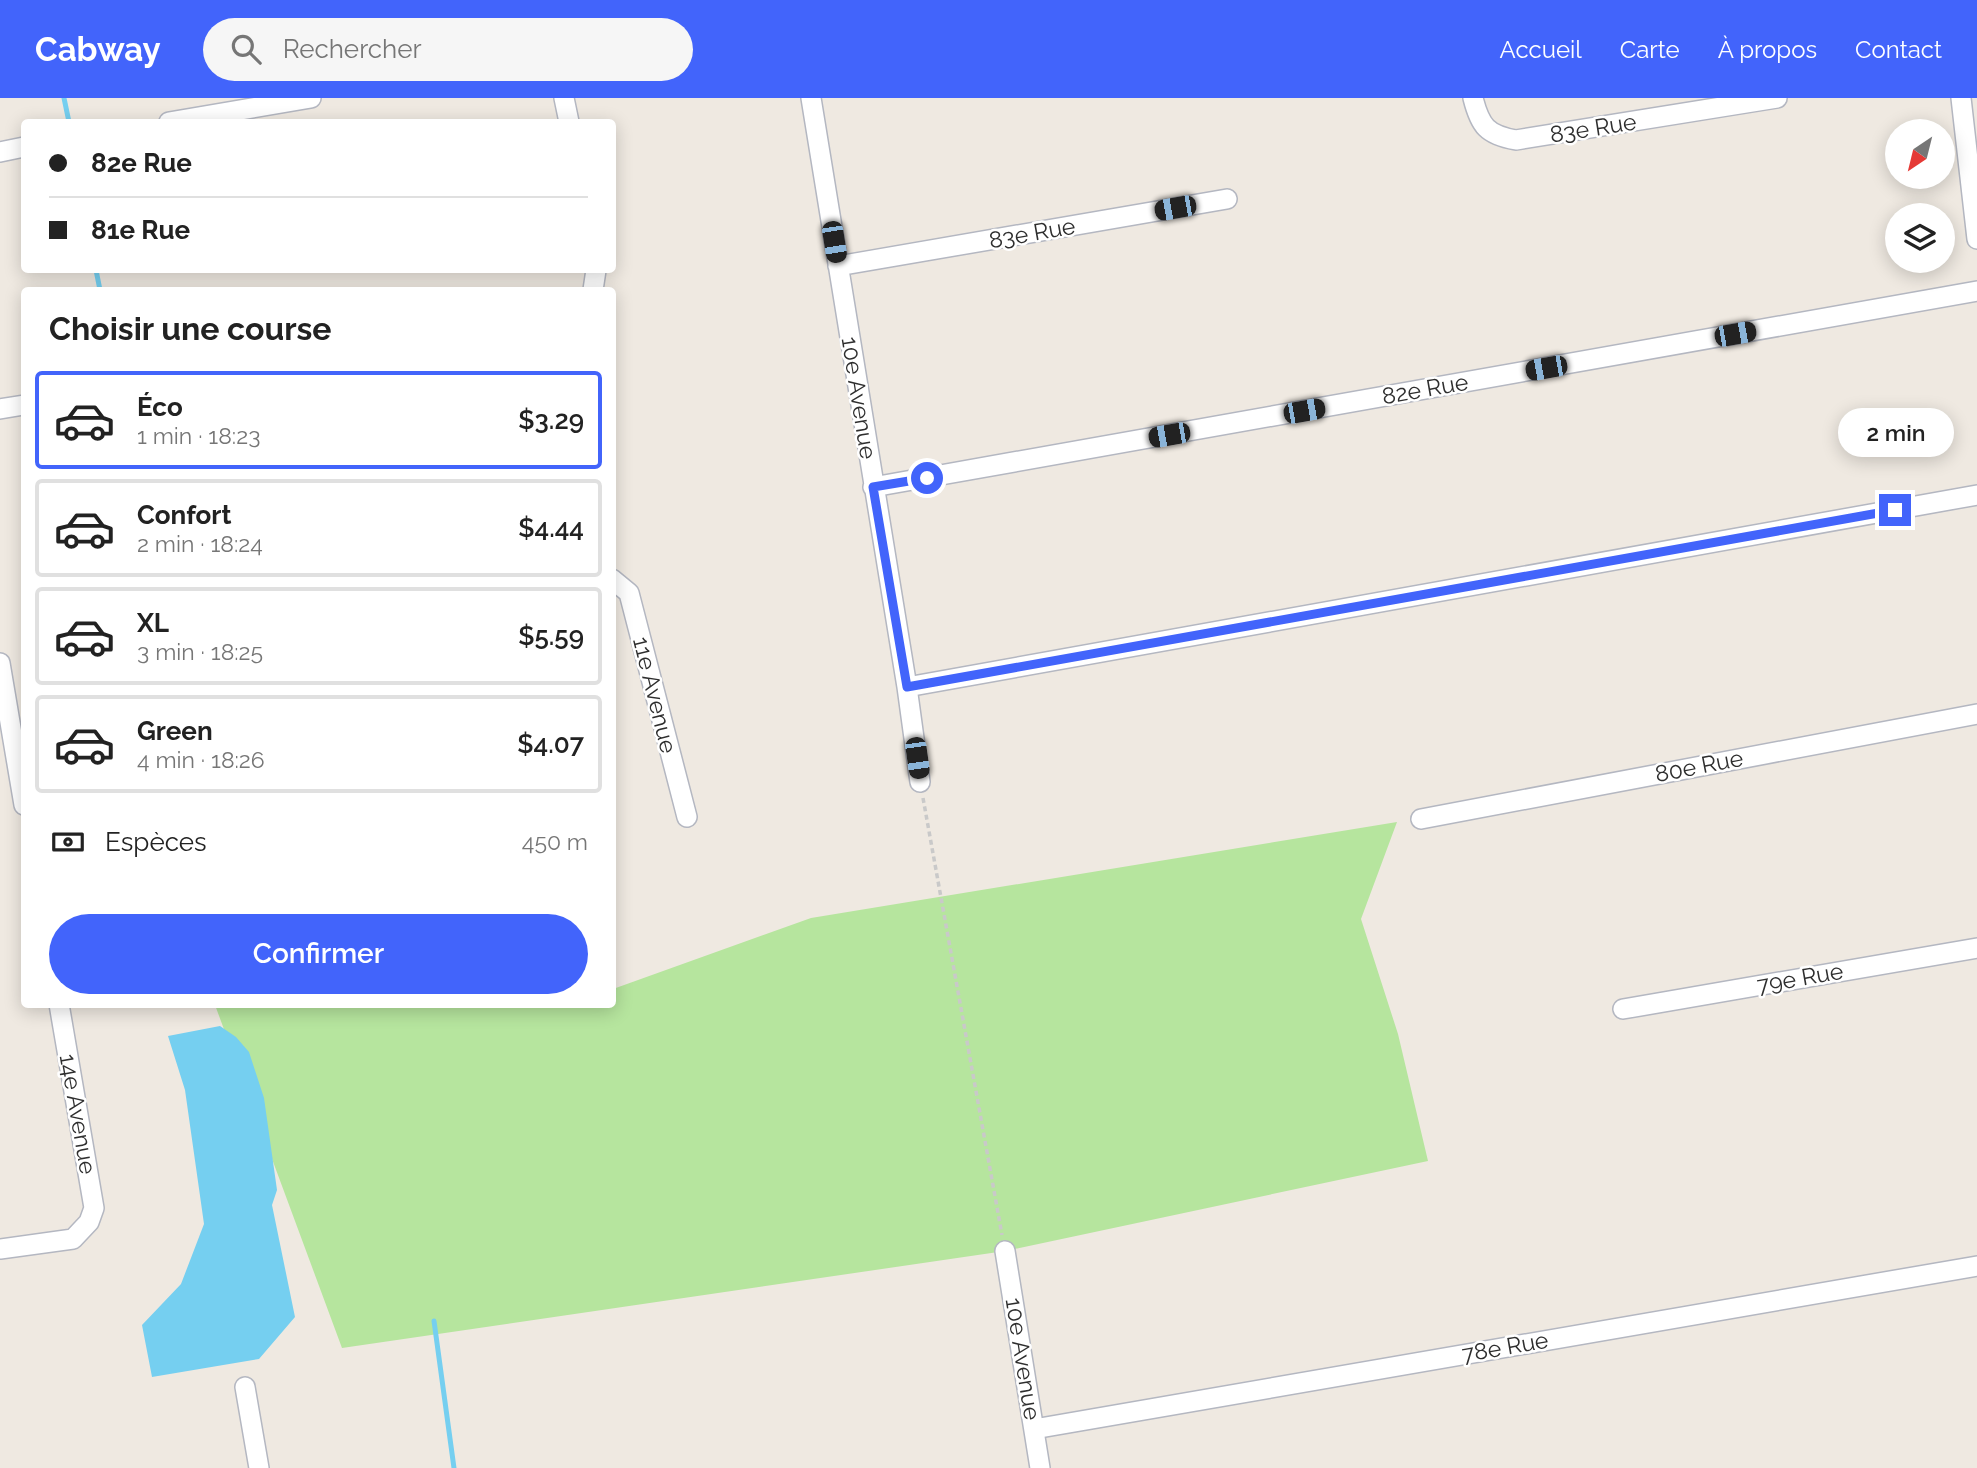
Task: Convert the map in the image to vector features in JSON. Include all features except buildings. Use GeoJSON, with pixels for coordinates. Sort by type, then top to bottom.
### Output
{"type":"FeatureCollection","features":[{"type":"Feature","properties":{"kind":"street"},"geometry":{"type":"LineString","coordinates":[[187,119],[312,98]]}},
{"type":"Feature","properties":{"kind":"street"},"geometry":{"type":"LineString","coordinates":[[564,98],[568,119]]}},
{"type":"Feature","properties":{"kind":"street","name":"10e Avenue"},"geometry":{"type":"LineString","coordinates":[[811,98],[907,687],[920,782]]}},
{"type":"Feature","properties":{"kind":"street","name":"83e Rue"},"geometry":{"type":"LineString","coordinates":[[1473,98],[1479,120],[1496,136],[1516,140],[1777,98]]}},
{"type":"Feature","properties":{"kind":"street"},"geometry":{"type":"LineString","coordinates":[[1961,98],[1977,239]]}},
{"type":"Feature","properties":{"kind":"street"},"geometry":{"type":"LineString","coordinates":[[0,152],[21,148]]}},
{"type":"Feature","properties":{"kind":"street","name":"83e Rue"},"geometry":{"type":"LineString","coordinates":[[838,266],[1227,199]]}},
{"type":"Feature","properties":{"kind":"street","name":"82e Rue"},"geometry":{"type":"LineString","coordinates":[[873,487],[1977,291]]}},
{"type":"Feature","properties":{"kind":"street"},"geometry":{"type":"LineString","coordinates":[[0,409],[21,406]]}},
{"type":"Feature","properties":{"kind":"street"},"geometry":{"type":"LineString","coordinates":[[907,687],[1977,495]]}},
{"type":"Feature","properties":{"kind":"street","name":"11e Avenue"},"geometry":{"type":"LineString","coordinates":[[616,582],[629,593],[687,817]]}},
{"type":"Feature","properties":{"kind":"street"},"geometry":{"type":"LineString","coordinates":[[0,663],[21,787]]}},
{"type":"Feature","properties":{"kind":"street","name":"80e Rue"},"geometry":{"type":"LineString","coordinates":[[1421,819],[1977,714]]}},
{"type":"Feature","properties":{"kind":"street","name":"79e Rue"},"geometry":{"type":"LineString","coordinates":[[1623,1009],[1977,948]]}},
{"type":"Feature","properties":{"kind":"street","name":"14e Avenue"},"geometry":{"type":"LineString","coordinates":[[0,1249],[73,1239],[89,1222],[94,1208],[60,1008]]}},
{"type":"Feature","properties":{"kind":"street","name":"10e Avenue"},"geometry":{"type":"LineString","coordinates":[[1005,1251],[1041,1468]]}},
{"type":"Feature","properties":{"kind":"street","name":"78e Rue"},"geometry":{"type":"LineString","coordinates":[[1034,1429],[1977,1266]]}},
{"type":"Feature","properties":{"kind":"street"},"geometry":{"type":"LineString","coordinates":[[245,1387],[258,1468]]}},
{"type":"Feature","properties":{"kind":"path"},"geometry":{"type":"LineString","coordinates":[[920,782],[1005,1251]]}},
{"type":"Feature","properties":{"kind":"green space"},"geometry":{"type":"Polygon","coordinates":[[[1397,822],[1361,919],[1398,1034],[1428,1161],[1005,1251],[342,1348],[216,1008],[616,1008],[616,988],[811,918],[1397,822]]]}},
{"type":"Feature","properties":{"kind":"water"},"geometry":{"type":"Polygon","coordinates":[[[220,1026],[236,1037],[249,1052],[264,1098],[277,1190],[272,1205],[295,1317],[259,1359],[152,1377],[142,1325],[181,1284],[204,1224],[185,1090],[168,1036],[220,1026]]]}},
{"type":"Feature","properties":{"kind":"waterway"},"geometry":{"type":"LineString","coordinates":[[64,98],[68,119]]}},
{"type":"Feature","properties":{"kind":"waterway"},"geometry":{"type":"LineString","coordinates":[[97,273],[99,287]]}},
{"type":"Feature","properties":{"kind":"waterway"},"geometry":{"type":"LineString","coordinates":[[434,1321],[454,1468]]}},
{"type":"Feature","properties":{"kind":"route"},"geometry":{"type":"LineString","coordinates":[[927,478],[873,487],[907,687],[1895,510]]}}]}
